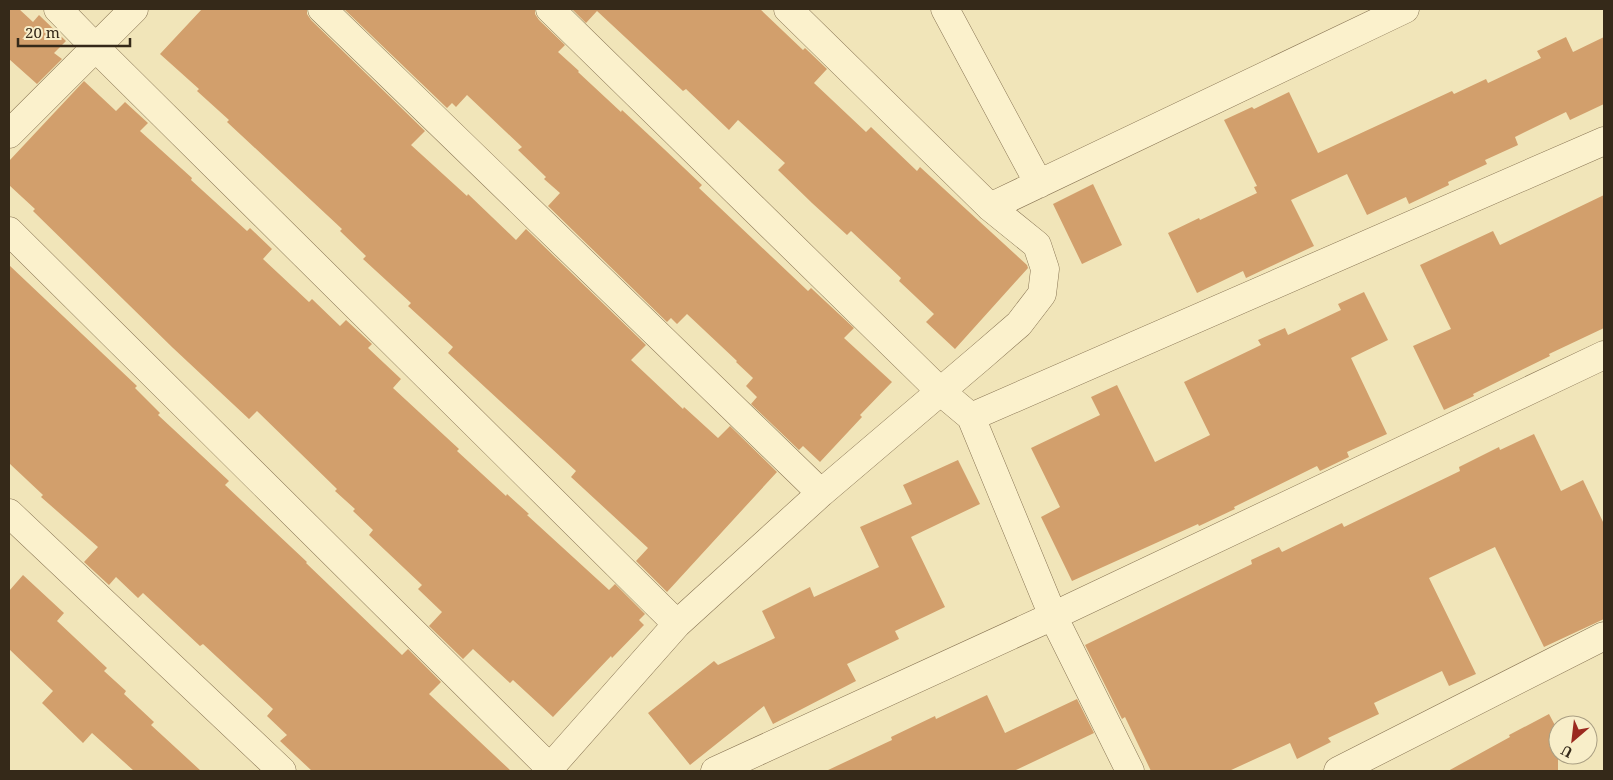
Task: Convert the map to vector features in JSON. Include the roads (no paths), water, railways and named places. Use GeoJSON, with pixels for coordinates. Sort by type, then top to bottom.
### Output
{"type":"FeatureCollection","features":[{"type":"Feature","properties":{"kind":"street"},"geometry":{"type":"LineString","coordinates":[[58,9],[677,624]]}},
{"type":"Feature","properties":{"kind":"street"},"geometry":{"type":"LineString","coordinates":[[9,134],[134,9]]}},
{"type":"Feature","properties":{"kind":"street"},"geometry":{"type":"LineString","coordinates":[[322,9],[821,493]]}},
{"type":"Feature","properties":{"kind":"street"},"geometry":{"type":"LineString","coordinates":[[550,9],[940,392],[971,417],[1053,616],[1130,771]]}},
{"type":"Feature","properties":{"kind":"street"},"geometry":{"type":"LineString","coordinates":[[9,231],[548,769],[677,624],[821,493],[1019,324],[1042,294],[1045,269],[1037,245],[990,207],[788,9]]}},
{"type":"Feature","properties":{"kind":"street"},"geometry":{"type":"LineString","coordinates":[[945,9],[1039,184]]}},
{"type":"Feature","properties":{"kind":"street"},"geometry":{"type":"LineString","coordinates":[[990,207],[1405,9]]}},
{"type":"Feature","properties":{"kind":"street"},"geometry":{"type":"LineString","coordinates":[[971,417],[1604,141]]}},
{"type":"Feature","properties":{"kind":"street"},"geometry":{"type":"LineString","coordinates":[[715,771],[1053,616],[1604,356]]}},
{"type":"Feature","properties":{"kind":"street"},"geometry":{"type":"LineString","coordinates":[[9,513],[282,771]]}},
{"type":"Feature","properties":{"kind":"street"},"geometry":{"type":"LineString","coordinates":[[1338,771],[1604,636]]}}]}
